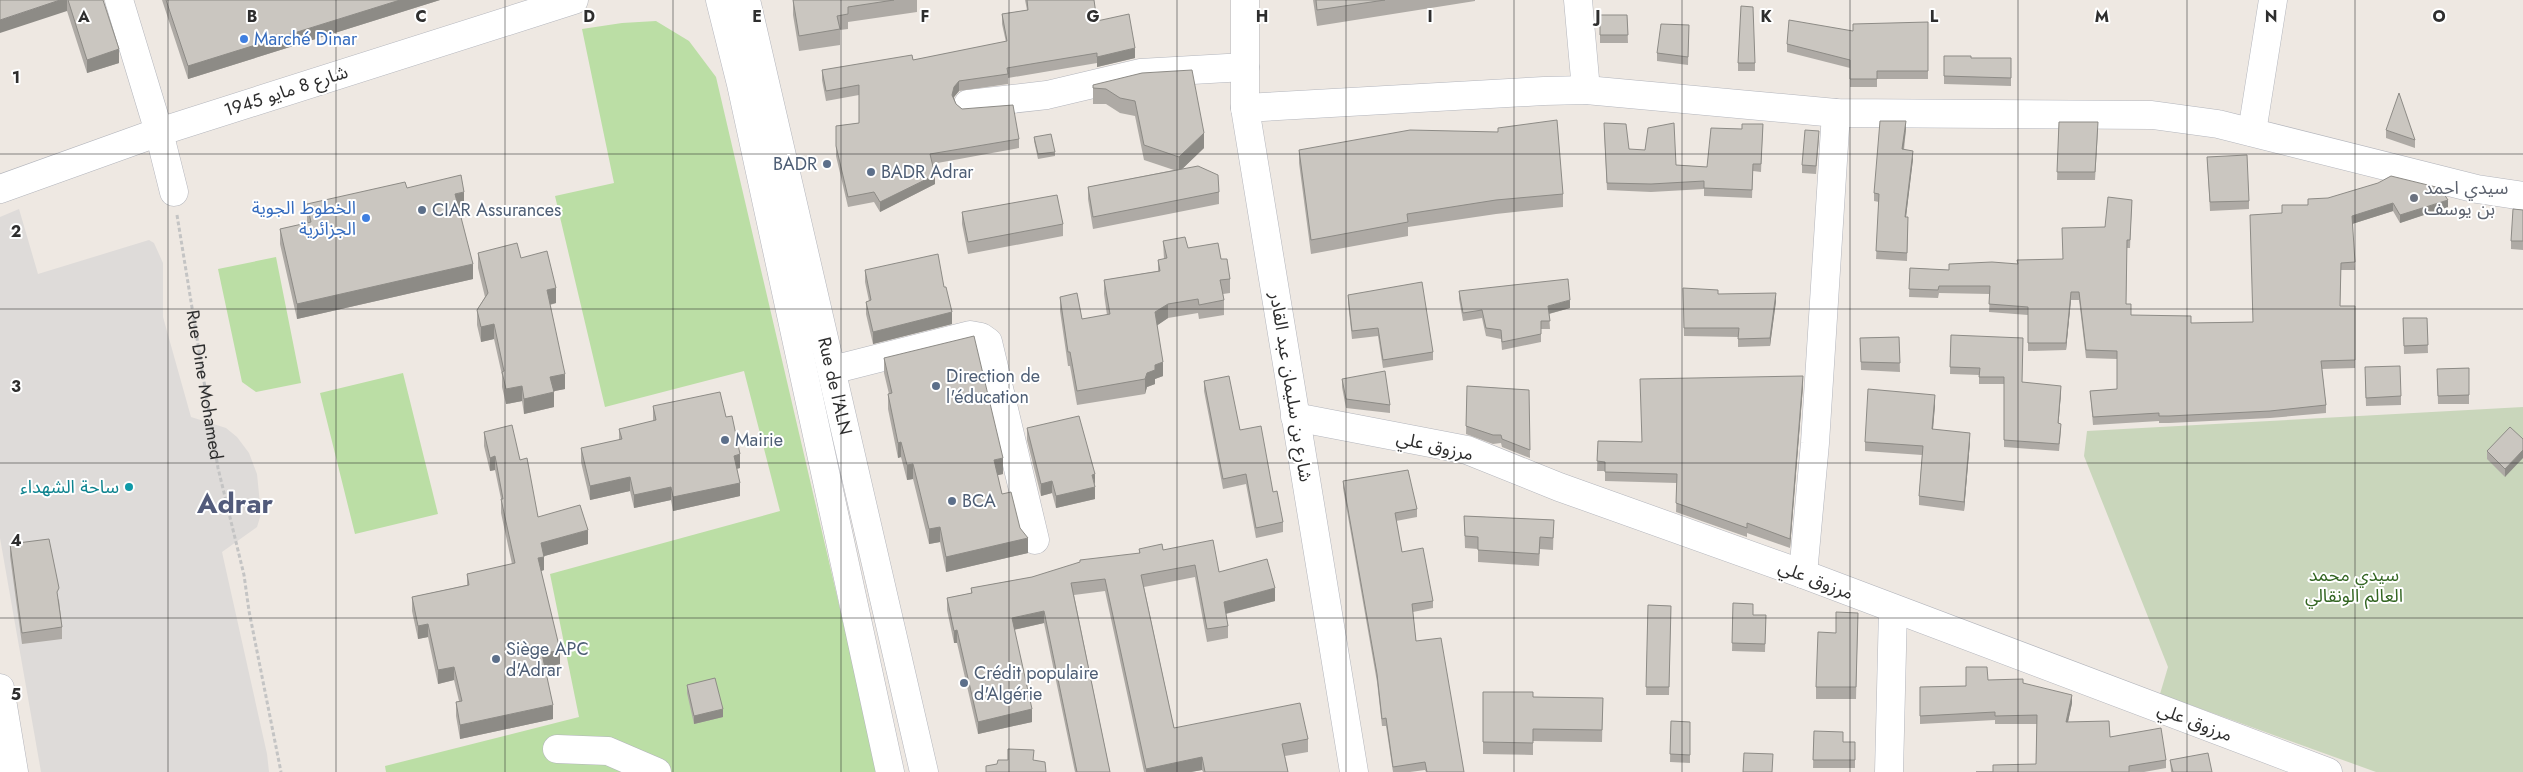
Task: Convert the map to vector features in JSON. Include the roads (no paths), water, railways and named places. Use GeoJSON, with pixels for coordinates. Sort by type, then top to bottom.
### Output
{"type":"FeatureCollection","features":[{"type":"Feature","properties":{"kind":"street"},"geometry":{"type":"LineString","coordinates":[[119,0],[159,132],[174,192]]}},
{"type":"Feature","properties":{"kind":"street","name":"شارع 8 مايو 1945"},"geometry":{"type":"LineString","coordinates":[[0,189],[159,132],[573,0]]}},
{"type":"Feature","properties":{"kind":"street","name":"Rue de l'ALN"},"geometry":{"type":"LineString","coordinates":[[720,0],[741,84],[890,772]]}},
{"type":"Feature","properties":{"kind":"street","name":"Rue de l'ALN"},"geometry":{"type":"LineString","coordinates":[[746,0],[859,482],[924,772]]}},
{"type":"Feature","properties":{"kind":"street","name":"شارع بن سليمان عبد القادر"},"geometry":{"type":"LineString","coordinates":[[1245,0],[1245,108],[1354,772]]}},
{"type":"Feature","properties":{"kind":"street"},"geometry":{"type":"LineString","coordinates":[[1578,0],[1586,90]]}},
{"type":"Feature","properties":{"kind":"street"},"geometry":{"type":"LineString","coordinates":[[2252,132],[2273,0]]}},
{"type":"Feature","properties":{"kind":"street"},"geometry":{"type":"LineString","coordinates":[[968,104],[1047,95],[1140,73],[1245,67]]}},
{"type":"Feature","properties":{"kind":"street"},"geometry":{"type":"LineString","coordinates":[[1245,108],[1544,90],[1586,90],[1836,113],[2152,115],[2218,124],[2477,189],[2523,196]]}},
{"type":"Feature","properties":{"kind":"street"},"geometry":{"type":"LineString","coordinates":[[1803,574],[1815,443],[1836,113]]}},
{"type":"Feature","properties":{"kind":"street"},"geometry":{"type":"LineString","coordinates":[[832,370],[970,336],[980,337],[988,342],[1035,540]]}},
{"type":"Feature","properties":{"kind":"street","name":"مرزوق علي"},"geometry":{"type":"LineString","coordinates":[[1296,417],[1467,450],[1559,487],[1803,574],[2328,772]]}},
{"type":"Feature","properties":{"kind":"street"},"geometry":{"type":"LineString","coordinates":[[828,490],[859,482]]}},
{"type":"Feature","properties":{"kind":"street"},"geometry":{"type":"LineString","coordinates":[[1889,772],[1893,609]]}},
{"type":"Feature","properties":{"kind":"street"},"geometry":{"type":"LineString","coordinates":[[0,688],[14,772],[9,772]]}},
{"type":"Feature","properties":{"kind":"street"},"geometry":{"type":"LineString","coordinates":[[557,749],[608,751],[657,772]]}},
{"type":"Feature","properties":{"kind":"place","name":"Marché Dinar"},"geometry":{"type":"Point","coordinates":[244,39]}},
{"type":"Feature","properties":{"kind":"place","name":"BADR"},"geometry":{"type":"Point","coordinates":[827,164]}},
{"type":"Feature","properties":{"kind":"place","name":"BADR Adrar"},"geometry":{"type":"Point","coordinates":[871,172]}},
{"type":"Feature","properties":{"kind":"place","name":"سيدي احمد بن يوسف"},"geometry":{"type":"Point","coordinates":[2414,198]}},
{"type":"Feature","properties":{"kind":"place","name":"CIAR Assurances"},"geometry":{"type":"Point","coordinates":[422,210]}},
{"type":"Feature","properties":{"kind":"place","name":"الخطوط الجوية الجزائرية"},"geometry":{"type":"Point","coordinates":[366,218]}},
{"type":"Feature","properties":{"kind":"place","name":"Direction de l'éducation"},"geometry":{"type":"Point","coordinates":[936,386]}},
{"type":"Feature","properties":{"kind":"place","name":"Mairie"},"geometry":{"type":"Point","coordinates":[725,440]}},
{"type":"Feature","properties":{"kind":"place","name":"ساحة الشهداء"},"geometry":{"type":"Point","coordinates":[129,487]}},
{"type":"Feature","properties":{"kind":"place","name":"BCA"},"geometry":{"type":"Point","coordinates":[952,501]}},
{"type":"Feature","properties":{"kind":"place","name":"Siège APC d'Adrar"},"geometry":{"type":"Point","coordinates":[496,659]}},
{"type":"Feature","properties":{"kind":"place","name":"Crédit populaire d'Algérie"},"geometry":{"type":"Point","coordinates":[964,683]}},
{"type":"Feature","properties":{"kind":"district","name":"Adrar"},"geometry":{"type":"Point","coordinates":[235,503]}},
{"type":"Feature","properties":{"kind":"park label","name":"سيدي محمد العالم الونقالي"},"geometry":{"type":"Point","coordinates":[2354,585]}}]}
